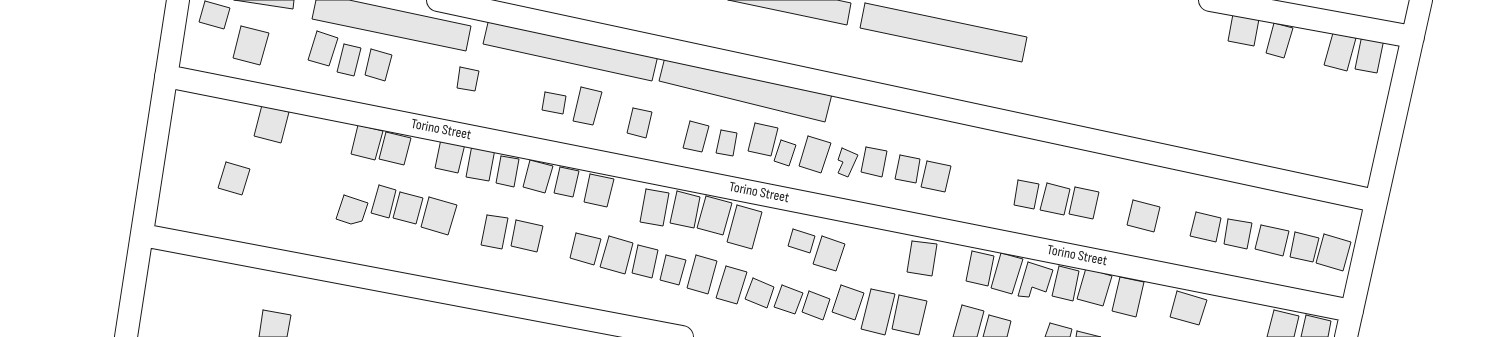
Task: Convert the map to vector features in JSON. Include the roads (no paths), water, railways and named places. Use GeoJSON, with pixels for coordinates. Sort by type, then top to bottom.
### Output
{"type":"FeatureCollection","features":[{"type":"Feature","properties":{"kind":"street"},"geometry":{"type":"LineString","coordinates":[[126,337],[178,0]]}},
{"type":"Feature","properties":{"kind":"street"},"geometry":{"type":"LineString","coordinates":[[438,0],[1376,201]]}},
{"type":"Feature","properties":{"kind":"street"},"geometry":{"type":"LineString","coordinates":[[1210,0],[1412,37]]}},
{"type":"Feature","properties":{"kind":"street"},"geometry":{"type":"LineString","coordinates":[[1346,337],[1421,0]]}},
{"type":"Feature","properties":{"kind":"street","name":"Torino Street"},"geometry":{"type":"LineString","coordinates":[[166,76],[1352,311]]}},
{"type":"Feature","properties":{"kind":"street"},"geometry":{"type":"LineString","coordinates":[[142,235],[682,337]]}}]}
